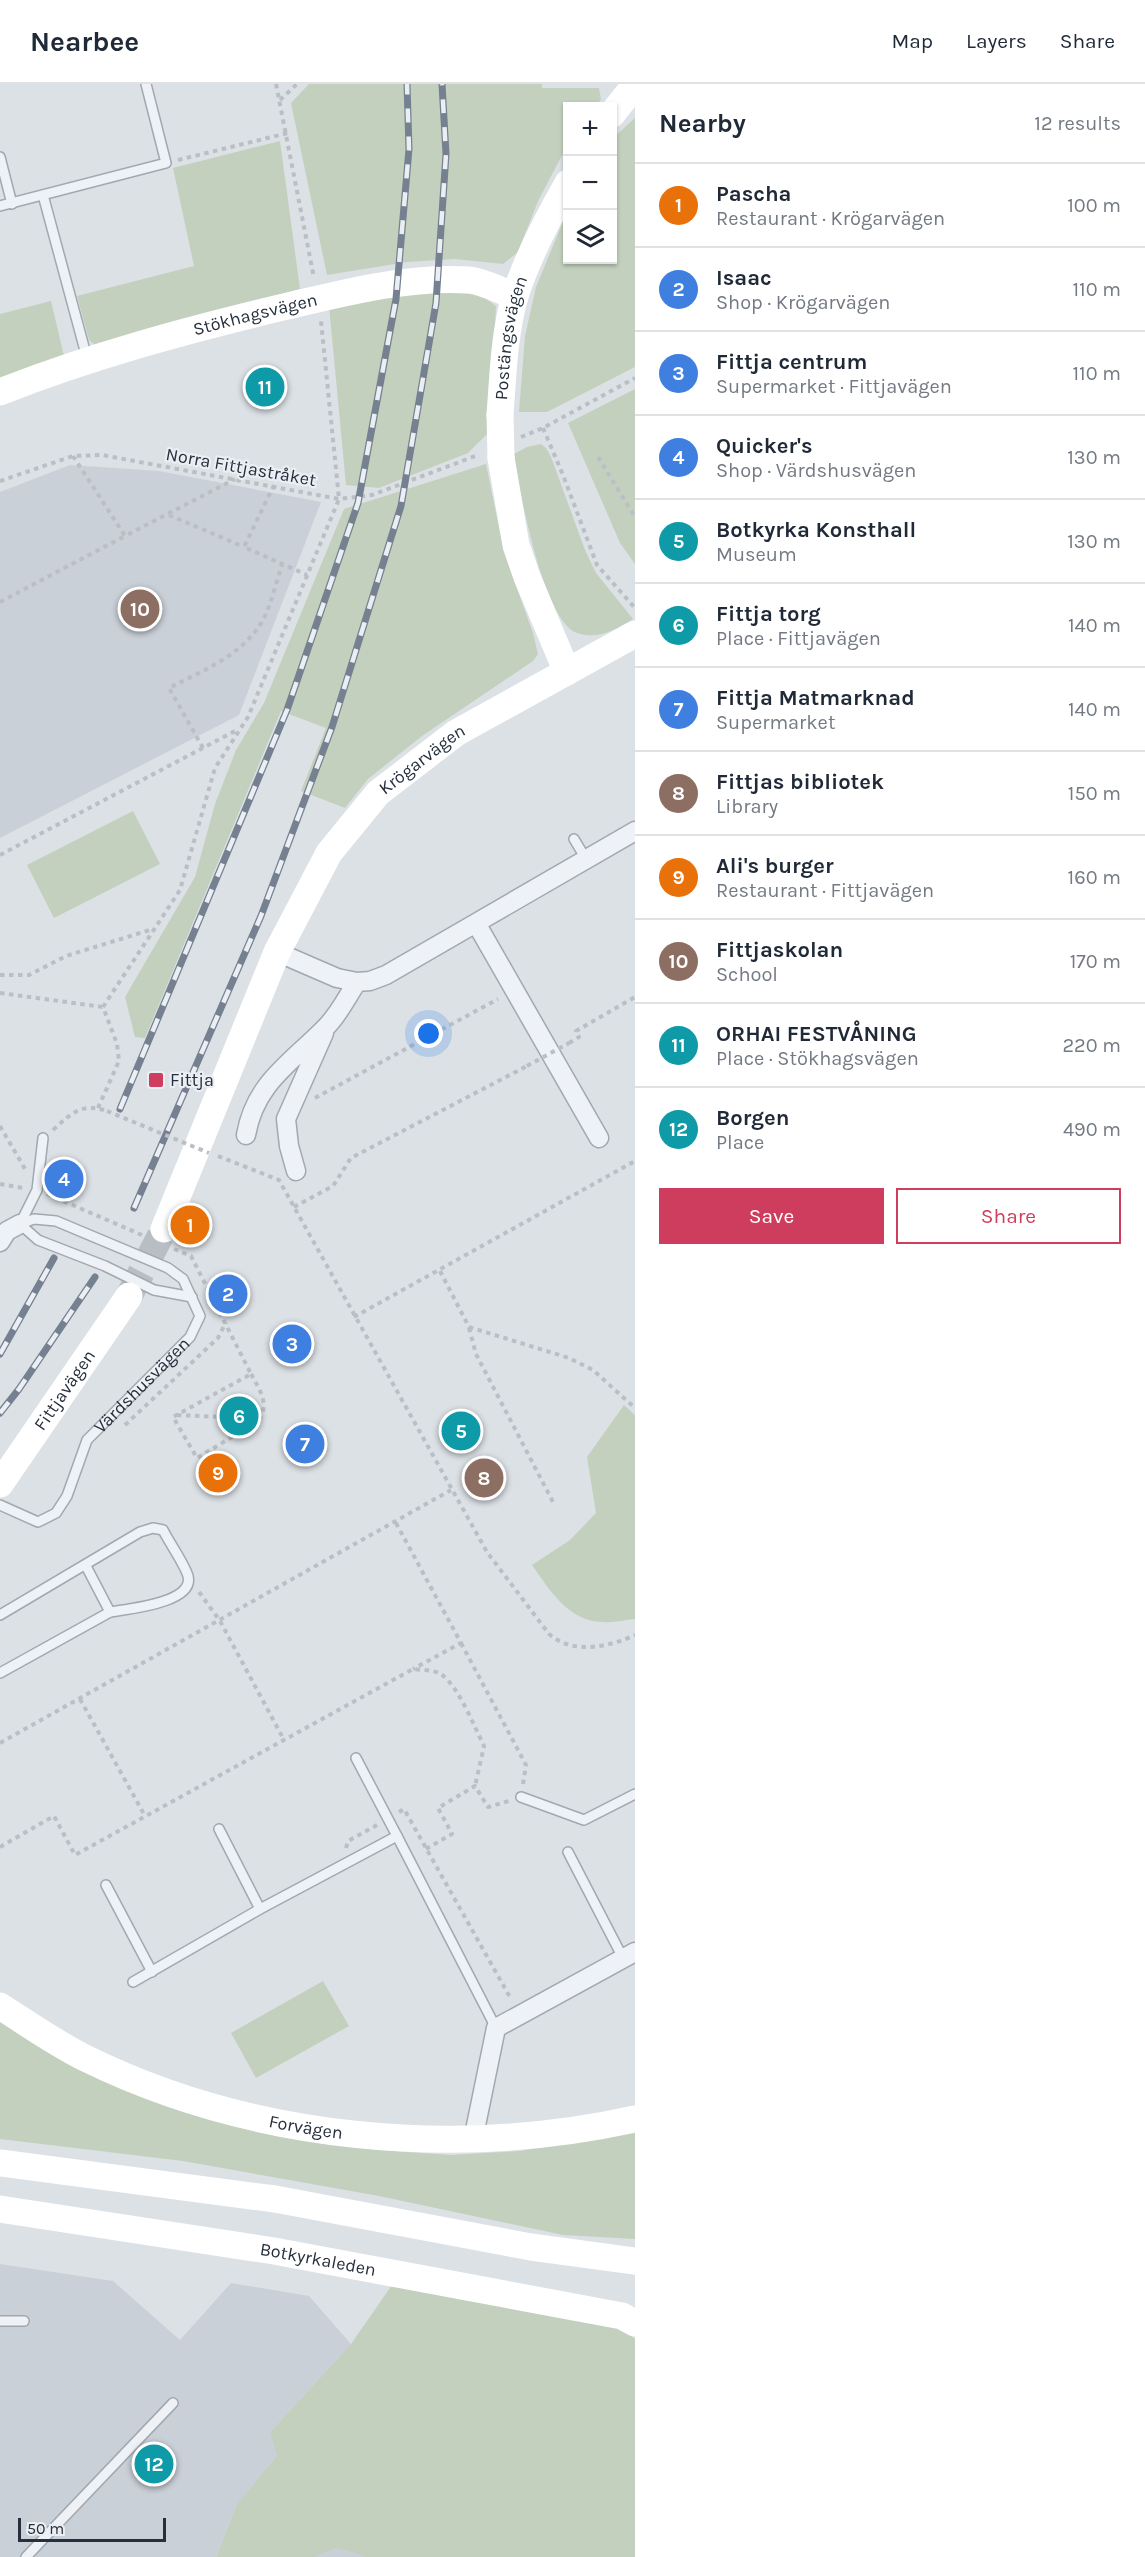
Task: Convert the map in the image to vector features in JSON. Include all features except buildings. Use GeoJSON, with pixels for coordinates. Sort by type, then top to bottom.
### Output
{"type":"FeatureCollection","features":[{"type":"Feature","properties":{"kind":"street"},"geometry":{"type":"LineString","coordinates":[[617,108],[635,85]]}},
{"type":"Feature","properties":{"kind":"street","name":"Postängsvägen"},"geometry":{"type":"LineString","coordinates":[[563,190],[547,220],[515,296],[504,360],[500,415],[488,457],[506,498],[526,578],[567,672]]}},
{"type":"Feature","properties":{"kind":"street","name":"Stökhagsvägen"},"geometry":{"type":"LineString","coordinates":[[0,392],[87,360],[243,317],[318,299],[414,281],[470,280],[515,296]]}},
{"type":"Feature","properties":{"kind":"street","name":"Krögarvägen"},"geometry":{"type":"LineString","coordinates":[[164,1229],[277,952],[329,853],[378,793],[456,733],[635,634]]}},
{"type":"Feature","properties":{"kind":"street"},"geometry":{"type":"LineString","coordinates":[[277,952],[337,978],[357,982],[369,981],[386,975],[635,831]]}},
{"type":"Feature","properties":{"kind":"street"},"geometry":{"type":"LineString","coordinates":[[476,923],[598,1138]]}},
{"type":"Feature","properties":{"kind":"street"},"geometry":{"type":"LineString","coordinates":[[296,1171],[289,1146],[286,1119],[328,1026],[357,982]]}},
{"type":"Feature","properties":{"kind":"street"},"geometry":{"type":"LineString","coordinates":[[246,1135],[249,1117],[266,1087],[279,1071],[328,1026]]}},
{"type":"Feature","properties":{"kind":"street"},"geometry":{"type":"LineString","coordinates":[[0,1242],[7,1231],[20,1224]]}},
{"type":"Feature","properties":{"kind":"street","name":"Fittjavägen"},"geometry":{"type":"LineString","coordinates":[[0,1485],[129,1296]]}},
{"type":"Feature","properties":{"kind":"street"},"geometry":{"type":"LineString","coordinates":[[473,2140],[496,2028],[629,1955]]}},
{"type":"Feature","properties":{"kind":"street","name":"Forvägen"},"geometry":{"type":"LineString","coordinates":[[0,2006],[45,2036],[84,2058],[129,2078],[217,2108],[255,2117],[356,2134],[473,2140],[532,2136],[635,2119]]}},
{"type":"Feature","properties":{"kind":"street"},"geometry":{"type":"LineString","coordinates":[[0,2163],[275,2199],[531,2247],[635,2261]]}},
{"type":"Feature","properties":{"kind":"street","name":"Botkyrkaleden"},"geometry":{"type":"LineString","coordinates":[[0,2209],[286,2253],[622,2316],[635,2323]]}},
{"type":"Feature","properties":{"kind":"lane"},"geometry":{"type":"LineString","coordinates":[[0,206],[166,163],[146,84]]}},
{"type":"Feature","properties":{"kind":"lane"},"geometry":{"type":"LineString","coordinates":[[0,157],[12,204]]}},
{"type":"Feature","properties":{"kind":"lane"},"geometry":{"type":"LineString","coordinates":[[43,195],[87,360]]}},
{"type":"Feature","properties":{"kind":"lane"},"geometry":{"type":"LineString","coordinates":[[574,839],[586,859]]}},
{"type":"Feature","properties":{"kind":"lane"},"geometry":{"type":"LineString","coordinates":[[43,1138],[37,1190],[20,1224],[38,1240],[105,1266],[154,1290],[192,1297]]}},
{"type":"Feature","properties":{"kind":"lane","name":"Värdshusvägen"},"geometry":{"type":"LineString","coordinates":[[0,1505],[38,1521],[56,1513],[67,1496],[87,1440],[190,1337],[200,1316],[183,1279],[157,1263],[56,1221],[34,1219],[20,1224]]}},
{"type":"Feature","properties":{"kind":"lane"},"geometry":{"type":"LineString","coordinates":[[0,1615],[140,1532],[153,1527],[163,1530],[188,1576],[188,1585],[179,1596],[167,1602],[110,1612],[0,1673]]}},
{"type":"Feature","properties":{"kind":"lane"},"geometry":{"type":"LineString","coordinates":[[86,1566],[110,1612]]}},
{"type":"Feature","properties":{"kind":"lane"},"geometry":{"type":"LineString","coordinates":[[356,1758],[496,2028]]}},
{"type":"Feature","properties":{"kind":"lane"},"geometry":{"type":"LineString","coordinates":[[521,1797],[584,1820],[635,1794]]}},
{"type":"Feature","properties":{"kind":"lane"},"geometry":{"type":"LineString","coordinates":[[219,1829],[260,1909]]}},
{"type":"Feature","properties":{"kind":"lane"},"geometry":{"type":"LineString","coordinates":[[133,1982],[260,1909],[397,1836]]}},
{"type":"Feature","properties":{"kind":"lane"},"geometry":{"type":"LineString","coordinates":[[568,1852],[629,1955]]}},
{"type":"Feature","properties":{"kind":"lane"},"geometry":{"type":"LineString","coordinates":[[106,1885],[152,1972]]}},
{"type":"Feature","properties":{"kind":"lane"},"geometry":{"type":"LineString","coordinates":[[0,2320],[24,2321]]}},
{"type":"Feature","properties":{"kind":"lane"},"geometry":{"type":"LineString","coordinates":[[26,2557],[173,2403]]}},
{"type":"Feature","properties":{"kind":"path"},"geometry":{"type":"LineString","coordinates":[[166,163],[288,133],[276,84]]}},
{"type":"Feature","properties":{"kind":"path"},"geometry":{"type":"LineString","coordinates":[[280,100],[297,84]]}},
{"type":"Feature","properties":{"kind":"path"},"geometry":{"type":"LineString","coordinates":[[635,378],[543,428],[597,565],[635,608]]}},
{"type":"Feature","properties":{"kind":"path","name":"Norra Fittjastråket"},"geometry":{"type":"LineString","coordinates":[[0,481],[73,456],[102,455],[274,485],[339,499],[372,495],[488,457]]}},
{"type":"Feature","properties":{"kind":"path"},"geometry":{"type":"LineString","coordinates":[[73,456],[125,536]]}},
{"type":"Feature","properties":{"kind":"path"},"geometry":{"type":"LineString","coordinates":[[598,457],[633,508],[635,517]]}},
{"type":"Feature","properties":{"kind":"path"},"geometry":{"type":"LineString","coordinates":[[0,602],[235,479]]}},
{"type":"Feature","properties":{"kind":"path"},"geometry":{"type":"LineString","coordinates":[[243,548],[274,485]]}},
{"type":"Feature","properties":{"kind":"path"},"geometry":{"type":"LineString","coordinates":[[103,1007],[171,907],[180,890],[215,768],[248,717],[339,499]]}},
{"type":"Feature","properties":{"kind":"path"},"geometry":{"type":"LineString","coordinates":[[168,515],[307,575]]}},
{"type":"Feature","properties":{"kind":"path"},"geometry":{"type":"LineString","coordinates":[[203,748],[169,688],[232,655],[244,643],[264,617],[282,566]]}},
{"type":"Feature","properties":{"kind":"path"},"geometry":{"type":"LineString","coordinates":[[0,855],[238,730]]}},
{"type":"Feature","properties":{"kind":"path"},"geometry":{"type":"LineString","coordinates":[[0,975],[29,975],[66,956],[154,929]]}},
{"type":"Feature","properties":{"kind":"path"},"geometry":{"type":"LineString","coordinates":[[0,993],[103,1007]]}},
{"type":"Feature","properties":{"kind":"path"},"geometry":{"type":"LineString","coordinates":[[294,1207],[333,1186],[351,1158],[569,1043],[579,1037],[576,1031],[635,997]]}},
{"type":"Feature","properties":{"kind":"path"},"geometry":{"type":"LineString","coordinates":[[288,1113],[498,999]]}},
{"type":"Feature","properties":{"kind":"path"},"geometry":{"type":"LineString","coordinates":[[98,1108],[119,1061],[117,1044],[103,1007]]}},
{"type":"Feature","properties":{"kind":"path"},"geometry":{"type":"LineString","coordinates":[[43,1138],[76,1109],[98,1108],[279,1180],[487,1552],[549,1634],[558,1642],[592,1648],[614,1644],[635,1635]]}},
{"type":"Feature","properties":{"kind":"path"},"geometry":{"type":"LineString","coordinates":[[0,1126],[37,1190]]}},
{"type":"Feature","properties":{"kind":"path"},"geometry":{"type":"LineString","coordinates":[[354,1317],[635,1161]]}},
{"type":"Feature","properties":{"kind":"path"},"geometry":{"type":"LineString","coordinates":[[0,1185],[37,1190]]}},
{"type":"Feature","properties":{"kind":"path"},"geometry":{"type":"LineString","coordinates":[[440,1271],[469,1328],[476,1354],[553,1502]]}},
{"type":"Feature","properties":{"kind":"path"},"geometry":{"type":"LineString","coordinates":[[123,1427],[218,1338],[226,1321]]}},
{"type":"Feature","properties":{"kind":"path"},"geometry":{"type":"LineString","coordinates":[[469,1328],[569,1358],[592,1370],[635,1408]]}},
{"type":"Feature","properties":{"kind":"path"},"geometry":{"type":"LineString","coordinates":[[251,1374],[262,1395],[264,1406],[257,1422],[197,1458],[173,1417],[251,1374]]}},
{"type":"Feature","properties":{"kind":"path"},"geometry":{"type":"LineString","coordinates":[[177,1415],[257,1422]]}},
{"type":"Feature","properties":{"kind":"path"},"geometry":{"type":"LineString","coordinates":[[0,1743],[452,1490]]}},
{"type":"Feature","properties":{"kind":"path"},"geometry":{"type":"LineString","coordinates":[[396,1523],[526,1765],[521,1797],[488,1807],[475,1786],[484,1746],[465,1709],[451,1685],[440,1673],[413,1669]]}},
{"type":"Feature","properties":{"kind":"path"},"geometry":{"type":"LineString","coordinates":[[188,1576],[220,1621],[284,1740]]}},
{"type":"Feature","properties":{"kind":"path"},"geometry":{"type":"LineString","coordinates":[[0,1847],[54,1816],[75,1855],[461,1643]]}},
{"type":"Feature","properties":{"kind":"path"},"geometry":{"type":"LineString","coordinates":[[80,1699],[145,1816]]}},
{"type":"Feature","properties":{"kind":"path"},"geometry":{"type":"LineString","coordinates":[[475,1786],[438,1808],[452,1834],[426,1848],[520,2014]]}},
{"type":"Feature","properties":{"kind":"shaded area"},"geometry":{"type":"Polygon","coordinates":[[[70,465],[159,471],[321,502],[239,715],[0,838],[0,492],[70,465]]]}},
{"type":"Feature","properties":{"kind":"shaded area"},"geometry":{"type":"Polygon","coordinates":[[[0,2264],[113,2281],[180,2340],[231,2283],[309,2296],[351,2344],[270,2432],[278,2456],[237,2504],[216,2557],[0,2557],[0,2264]]]}},
{"type":"Feature","properties":{"kind":"shaded area"},"geometry":{"type":"Polygon","coordinates":[[[351,2549],[365,2557],[316,2557],[325,2550],[351,2549]]]}},
{"type":"Feature","properties":{"kind":"green space"},"geometry":{"type":"Polygon","coordinates":[[[309,84],[542,84],[542,88],[599,88],[601,99],[599,102],[563,102],[563,154],[538,201],[518,252],[503,264],[455,259],[407,262],[327,275],[291,103],[309,84]]]}},
{"type":"Feature","properties":{"kind":"green space"},"geometry":{"type":"Polygon","coordinates":[[[635,118],[635,367],[547,412],[519,412],[525,336],[536,287],[563,222],[563,264],[617,264],[617,134],[635,118]]]}},
{"type":"Feature","properties":{"kind":"green space"},"geometry":{"type":"Polygon","coordinates":[[[280,141],[300,289],[95,345],[89,340],[77,296],[194,266],[173,168],[280,141]]]}},
{"type":"Feature","properties":{"kind":"green space"},"geometry":{"type":"Polygon","coordinates":[[[454,288],[476,292],[496,306],[489,432],[468,453],[379,488],[346,485],[329,306],[454,288]]]}},
{"type":"Feature","properties":{"kind":"green space"},"geometry":{"type":"Polygon","coordinates":[[[51,301],[64,356],[0,380],[0,314],[51,301]]]}},
{"type":"Feature","properties":{"kind":"green space"},"geometry":{"type":"Polygon","coordinates":[[[635,389],[635,564],[620,543],[568,423],[635,389]]]}},
{"type":"Feature","properties":{"kind":"green space"},"geometry":{"type":"Polygon","coordinates":[[[541,444],[551,457],[585,550],[596,573],[633,619],[606,633],[585,635],[577,633],[565,623],[543,580],[527,523],[514,454],[527,447],[541,444]]]}},
{"type":"Feature","properties":{"kind":"green space"},"geometry":{"type":"Polygon","coordinates":[[[486,464],[504,552],[533,633],[538,654],[533,661],[422,736],[368,779],[345,808],[301,791],[326,728],[281,711],[145,1038],[135,1037],[125,997],[195,877],[215,804],[236,750],[264,703],[344,509],[486,464]]]}},
{"type":"Feature","properties":{"kind":"green space"},"geometry":{"type":"Polygon","coordinates":[[[133,811],[160,864],[54,918],[27,865],[133,811]]]}},
{"type":"Feature","properties":{"kind":"green space"},"geometry":{"type":"Polygon","coordinates":[[[624,1405],[635,1415],[635,1619],[602,1622],[579,1616],[569,1610],[532,1565],[570,1540],[596,1513],[587,1457],[624,1405]]]}},
{"type":"Feature","properties":{"kind":"green space"},"geometry":{"type":"Polygon","coordinates":[[[323,1981],[349,2026],[256,2078],[231,2033],[323,1981]]]}},
{"type":"Feature","properties":{"kind":"green space"},"geometry":{"type":"Polygon","coordinates":[[[0,2021],[188,2112],[246,2129],[317,2143],[451,2155],[520,2151],[635,2132],[635,2239],[563,2235],[379,2196],[183,2161],[0,2139],[0,2021]]]}},
{"type":"Feature","properties":{"kind":"green space"},"geometry":{"type":"Polygon","coordinates":[[[392,2285],[617,2324],[635,2339],[635,2557],[365,2557],[353,2552],[334,2550],[316,2557],[216,2557],[237,2504],[277,2456],[270,2432],[351,2344],[392,2285]]]}},
{"type":"Feature","properties":{"kind":"tunnel"},"geometry":{"type":"LineString","coordinates":[[129,1296],[164,1229]]}},
{"type":"Feature","properties":{"kind":"railway"},"geometry":{"type":"LineString","coordinates":[[120,1109],[287,710],[358,503],[396,299],[409,149],[407,84]]}},
{"type":"Feature","properties":{"kind":"railway"},"geometry":{"type":"LineString","coordinates":[[134,1208],[261,916],[332,727],[401,506],[436,303],[446,154],[442,84]]}},
{"type":"Feature","properties":{"kind":"railway"},"geometry":{"type":"LineString","coordinates":[[0,1354],[54,1258]]}},
{"type":"Feature","properties":{"kind":"railway"},"geometry":{"type":"LineString","coordinates":[[0,1413],[19,1389],[95,1277]]}},
{"type":"Feature","properties":{"kind":"place","name":"ORHAI FESTVÅNING"},"geometry":{"type":"Point","coordinates":[265,387]}},
{"type":"Feature","properties":{"kind":"place","name":"Fittjaskolan"},"geometry":{"type":"Point","coordinates":[140,609]}},
{"type":"Feature","properties":{"kind":"place","name":"Fittja"},"geometry":{"type":"Point","coordinates":[156,1080]}},
{"type":"Feature","properties":{"kind":"place","name":"Quicker's"},"geometry":{"type":"Point","coordinates":[64,1179]}},
{"type":"Feature","properties":{"kind":"place","name":"Pascha"},"geometry":{"type":"Point","coordinates":[190,1225]}},
{"type":"Feature","properties":{"kind":"place","name":"Isaac"},"geometry":{"type":"Point","coordinates":[228,1294]}},
{"type":"Feature","properties":{"kind":"place","name":"Fittja centrum"},"geometry":{"type":"Point","coordinates":[292,1344]}},
{"type":"Feature","properties":{"kind":"place","name":"Fittja torg"},"geometry":{"type":"Point","coordinates":[239,1416]}},
{"type":"Feature","properties":{"kind":"place","name":"Botkyrka Konsthall"},"geometry":{"type":"Point","coordinates":[461,1431]}},
{"type":"Feature","properties":{"kind":"place","name":"Fittja Matmarknad"},"geometry":{"type":"Point","coordinates":[305,1444]}},
{"type":"Feature","properties":{"kind":"place","name":"Ali's burger"},"geometry":{"type":"Point","coordinates":[218,1473]}},
{"type":"Feature","properties":{"kind":"place","name":"Fittjas bibliotek"},"geometry":{"type":"Point","coordinates":[484,1478]}},
{"type":"Feature","properties":{"kind":"place","name":"Borgen"},"geometry":{"type":"Point","coordinates":[154,2464]}}]}
